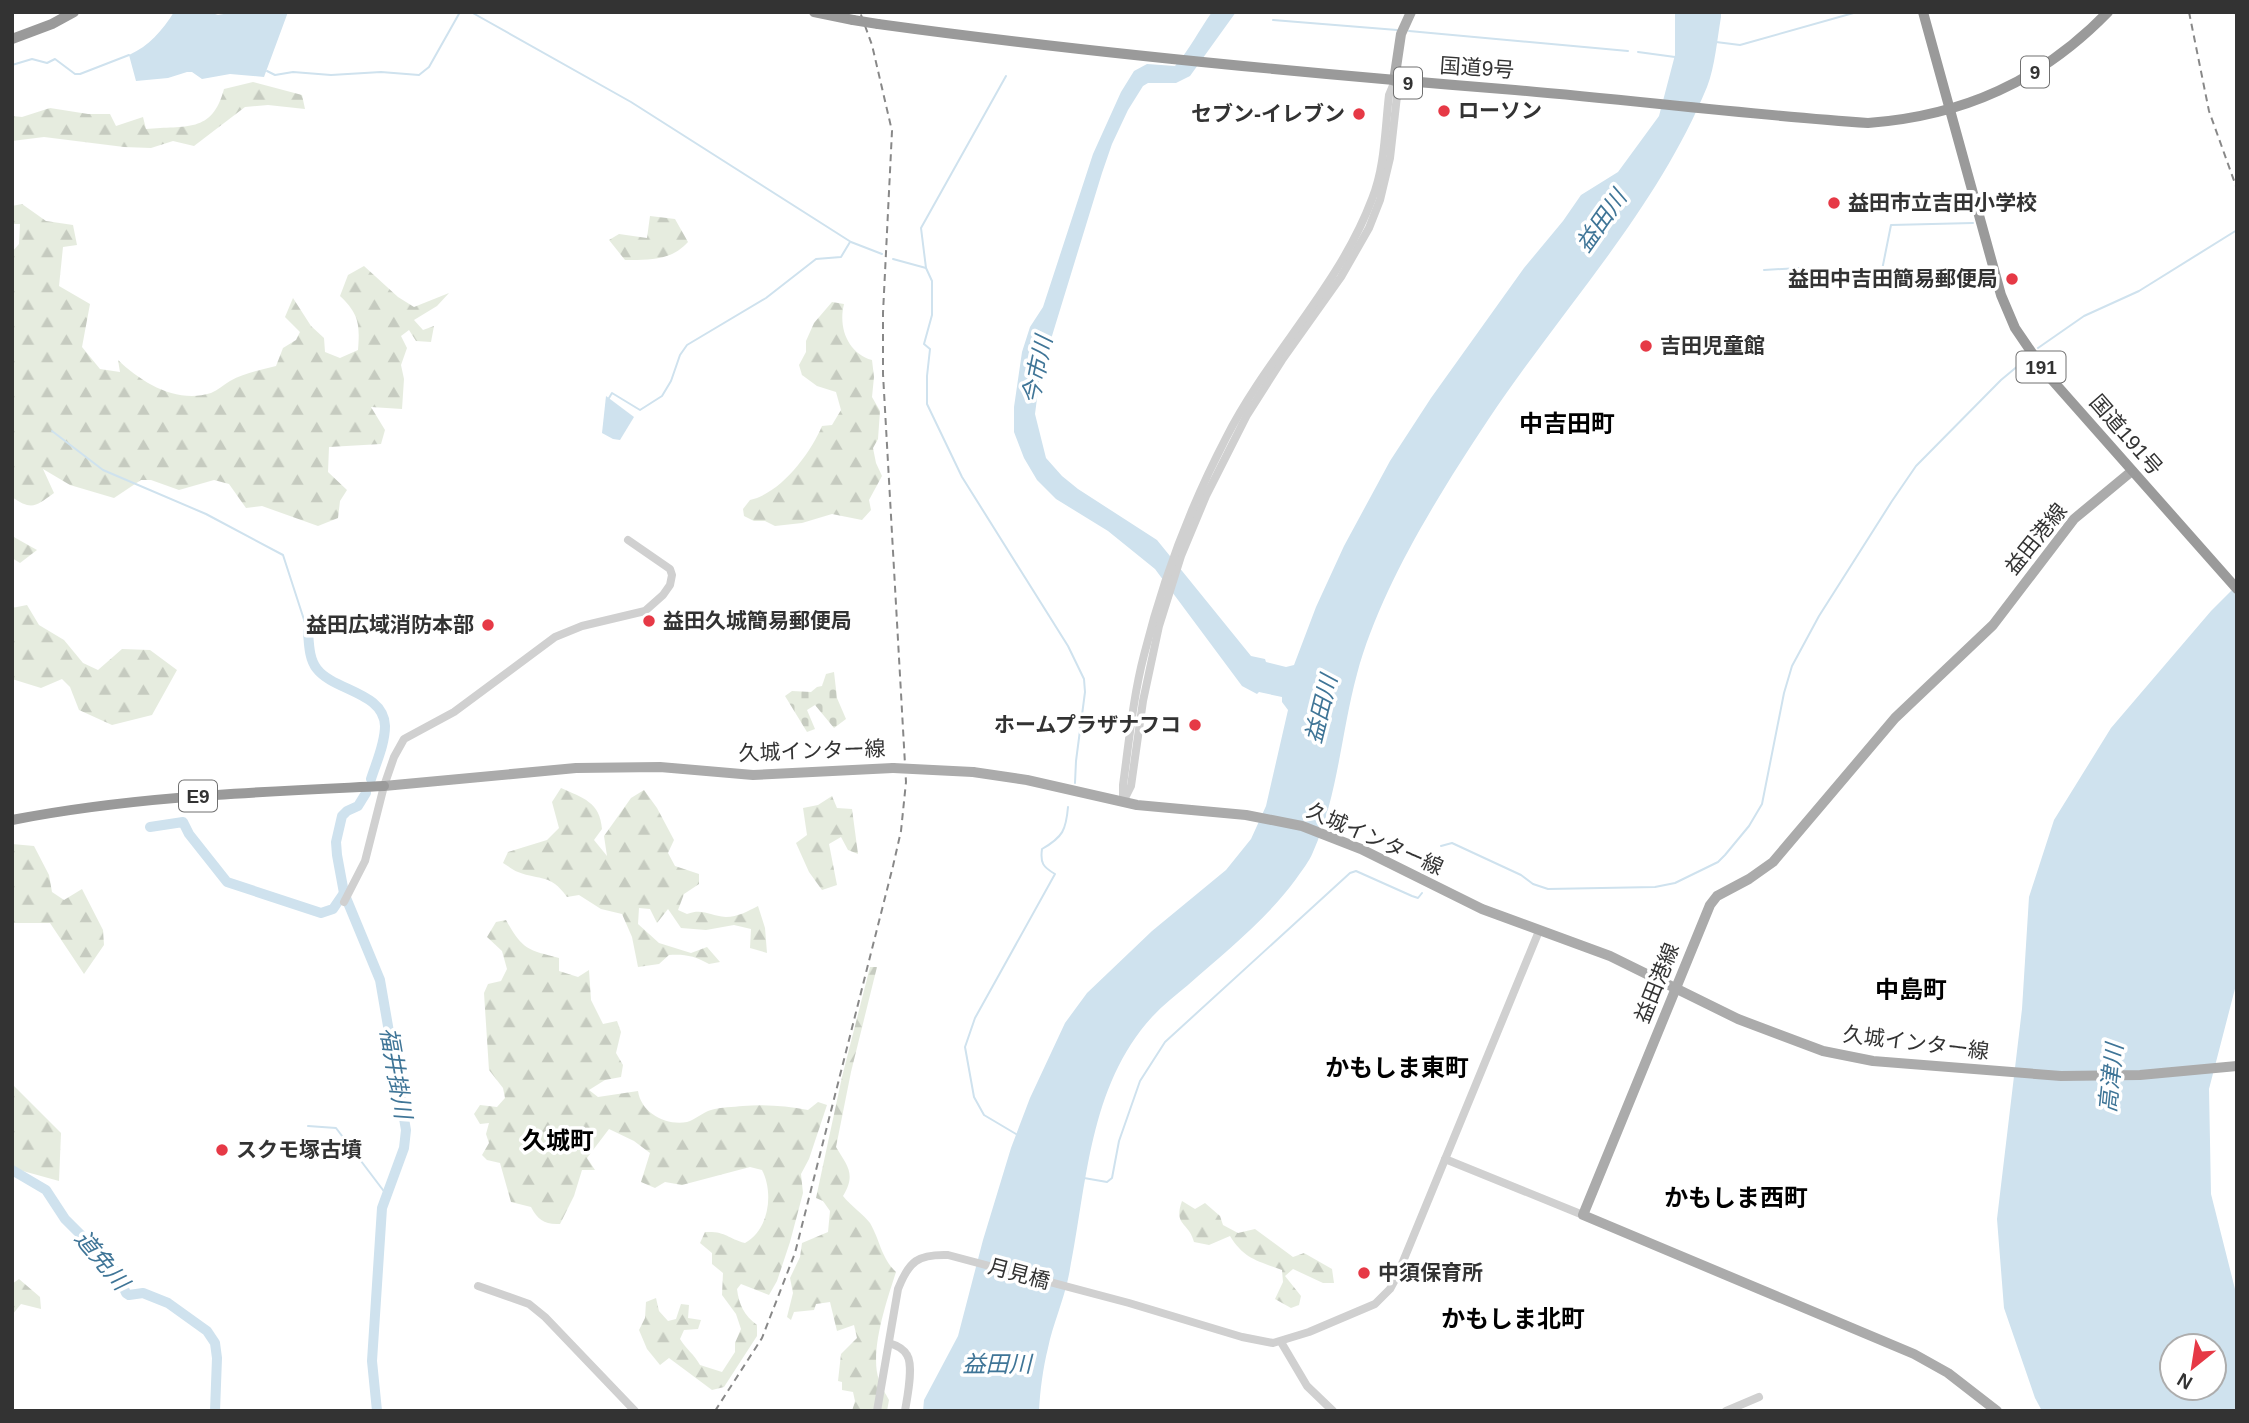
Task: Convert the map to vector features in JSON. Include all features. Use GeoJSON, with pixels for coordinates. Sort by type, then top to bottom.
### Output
{"type":"FeatureCollection","features":[{"type":"Feature","properties":{"kind":"highway"},"geometry":{"type":"LineString","coordinates":[[12,39],[52,24],[74,12]]}},
{"type":"Feature","properties":{"kind":"highway","name":"国道9号"},"geometry":{"type":"LineString","coordinates":[[814,12],[878,24],[1068,48],[1394,81],[1868,122],[1896,121],[1949,110],[2000,92],[2027,78],[2066,51],[2108,12]]}},
{"type":"Feature","properties":{"kind":"highway","name":"国道191号"},"geometry":{"type":"LineString","coordinates":[[1923,12],[2001,295],[2015,328],[2045,372],[2237,589]]}},
{"type":"Feature","properties":{"kind":"highway","name":"E9"},"geometry":{"type":"LineString","coordinates":[[12,820],[82,808],[192,796],[384,786]]}},
{"type":"Feature","properties":{"kind":"main road"},"geometry":{"type":"LineString","coordinates":[[1394,81],[1401,34],[1411,12]]}},
{"type":"Feature","properties":{"kind":"main road","name":"益田港線"},"geometry":{"type":"LineString","coordinates":[[1583,1215],[1710,905],[1717,896],[1749,880],[1773,862],[1895,718],[1993,625],[2074,519],[2132,471]]}},
{"type":"Feature","properties":{"kind":"main road","name":"久城インター線"},"geometry":{"type":"LineString","coordinates":[[384,786],[576,768],[660,767],[753,775],[893,768],[973,772],[1027,780],[1123,802],[1246,815],[1302,826],[1331,836],[1482,909],[1610,956],[1738,1019],[1824,1051],[1873,1061],[2061,1076],[2127,1076],[2237,1066]]}},
{"type":"Feature","properties":{"kind":"main road"},"geometry":{"type":"LineString","coordinates":[[1583,1215],[1914,1354],[1948,1373],[1997,1411]]}},
{"type":"Feature","properties":{"kind":"street"},"geometry":{"type":"LineString","coordinates":[[1123,802],[1123,785],[1143,656],[1197,498],[1248,398],[1332,275],[1373,199],[1379,177],[1389,95],[1394,81]]}},
{"type":"Feature","properties":{"kind":"street"},"geometry":{"type":"LineString","coordinates":[[344,902],[365,861],[384,786],[399,746],[412,733],[454,712],[555,637],[582,626],[645,611],[663,595],[672,580],[670,569],[628,540]]}},
{"type":"Feature","properties":{"kind":"street"},"geometry":{"type":"LineString","coordinates":[[1334,1411],[1307,1386],[1281,1342],[1359,1312],[1375,1304],[1390,1289],[1539,931]]}},
{"type":"Feature","properties":{"kind":"street"},"geometry":{"type":"LineString","coordinates":[[1446,1159],[1583,1215]]}},
{"type":"Feature","properties":{"kind":"street","name":"月見橋"},"geometry":{"type":"LineString","coordinates":[[877,1411],[898,1289],[905,1270],[928,1254],[965,1259],[1241,1337],[1281,1342]]}},
{"type":"Feature","properties":{"kind":"street"},"geometry":{"type":"LineString","coordinates":[[478,1286],[529,1304],[545,1317],[635,1411]]}},
{"type":"Feature","properties":{"kind":"street"},"geometry":{"type":"LineString","coordinates":[[889,1343],[900,1347],[908,1355],[910,1364],[905,1411]]}},
{"type":"Feature","properties":{"kind":"street"},"geometry":{"type":"LineString","coordinates":[[1726,1411],[1759,1397]]}},
{"type":"Feature","properties":{"kind":"green space"},"geometry":{"type":"Polygon","coordinates":[[[253,82],[302,95],[305,109],[268,105],[245,107],[194,146],[173,141],[151,148],[124,147],[44,137],[12,141],[12,116],[22,117],[50,108],[88,114],[110,114],[116,126],[143,117],[146,129],[196,124],[212,114],[224,89],[253,82]]]}},
{"type":"Feature","properties":{"kind":"green space"},"geometry":{"type":"Polygon","coordinates":[[[22,204],[46,221],[73,225],[77,245],[63,247],[59,286],[90,304],[82,347],[100,369],[120,372],[118,360],[149,383],[186,396],[211,393],[241,376],[276,366],[283,348],[296,340],[300,332],[285,317],[293,298],[311,326],[324,338],[325,352],[340,358],[358,350],[359,333],[355,314],[340,296],[348,275],[364,266],[398,297],[414,307],[449,293],[437,306],[414,320],[423,330],[434,326],[431,342],[416,341],[409,330],[401,336],[407,348],[401,365],[404,379],[402,409],[371,407],[385,430],[381,444],[329,447],[328,472],[347,490],[340,501],[338,518],[318,526],[262,506],[246,508],[229,484],[214,480],[179,490],[151,480],[141,480],[114,498],[70,485],[43,469],[54,493],[34,505],[24,504],[12,497],[12,252],[19,244],[20,224],[12,224],[12,206],[22,204]]]}},
{"type":"Feature","properties":{"kind":"green space"},"geometry":{"type":"Polygon","coordinates":[[[650,216],[675,219],[688,242],[667,256],[625,260],[609,240],[619,234],[647,238],[650,216]]]}},
{"type":"Feature","properties":{"kind":"green space"},"geometry":{"type":"Polygon","coordinates":[[[832,302],[844,304],[842,322],[851,346],[872,360],[872,397],[880,411],[878,439],[873,448],[882,476],[869,500],[871,510],[862,520],[832,514],[802,523],[775,526],[765,521],[754,521],[744,516],[743,509],[750,500],[762,496],[783,481],[802,460],[822,426],[832,425],[841,410],[836,392],[817,386],[802,375],[799,365],[806,352],[806,341],[814,323],[832,302]]]}},
{"type":"Feature","properties":{"kind":"green space"},"geometry":{"type":"Polygon","coordinates":[[[12,536],[37,550],[20,563],[12,558],[12,536]]]}},
{"type":"Feature","properties":{"kind":"green space"},"geometry":{"type":"Polygon","coordinates":[[[27,605],[39,625],[64,640],[83,663],[98,670],[122,649],[150,650],[177,670],[152,715],[112,725],[79,710],[70,687],[62,679],[41,688],[12,679],[12,608],[27,605]]]}},
{"type":"Feature","properties":{"kind":"green space"},"geometry":{"type":"Polygon","coordinates":[[[834,672],[837,698],[846,719],[834,728],[815,705],[807,710],[815,729],[807,732],[785,696],[792,691],[811,692],[822,686],[826,674],[834,672]]]}},
{"type":"Feature","properties":{"kind":"green space"},"geometry":{"type":"Polygon","coordinates":[[[561,788],[583,798],[594,807],[601,820],[602,829],[594,840],[607,856],[604,836],[631,798],[644,790],[674,840],[668,853],[675,866],[699,874],[699,884],[684,894],[678,910],[687,914],[702,912],[726,917],[739,915],[758,906],[765,928],[767,953],[750,948],[751,929],[734,925],[706,930],[681,928],[668,909],[657,923],[650,909],[639,908],[638,924],[659,943],[691,953],[707,947],[720,962],[709,964],[690,956],[669,955],[659,964],[638,967],[632,937],[622,914],[601,909],[579,895],[567,897],[550,881],[518,872],[503,863],[508,852],[547,840],[559,828],[552,802],[561,788]]]}},
{"type":"Feature","properties":{"kind":"green space"},"geometry":{"type":"Polygon","coordinates":[[[832,796],[837,808],[852,809],[858,854],[848,850],[841,837],[829,844],[837,885],[822,890],[809,872],[796,843],[807,835],[803,808],[818,805],[832,796]]]}},
{"type":"Feature","properties":{"kind":"green space"},"geometry":{"type":"Polygon","coordinates":[[[12,844],[34,846],[49,875],[52,892],[64,900],[82,889],[103,930],[104,945],[84,974],[50,923],[12,923],[12,844]]]}},
{"type":"Feature","properties":{"kind":"green space"},"geometry":{"type":"Polygon","coordinates":[[[506,920],[526,947],[559,958],[559,971],[578,977],[589,970],[591,1000],[603,1024],[617,1021],[621,1032],[616,1053],[623,1065],[621,1077],[605,1080],[589,1090],[598,1097],[638,1091],[649,1112],[663,1120],[679,1123],[723,1108],[767,1105],[808,1110],[818,1102],[827,1105],[809,1159],[801,1174],[803,1193],[777,1281],[769,1295],[741,1284],[737,1289],[743,1309],[757,1325],[757,1336],[724,1387],[712,1390],[669,1358],[660,1365],[647,1349],[639,1330],[645,1318],[646,1302],[656,1298],[659,1311],[668,1321],[676,1319],[681,1304],[689,1305],[688,1318],[701,1320],[698,1329],[684,1330],[680,1339],[700,1365],[722,1372],[735,1352],[735,1343],[741,1329],[736,1314],[722,1295],[723,1273],[712,1264],[712,1253],[700,1243],[705,1232],[722,1234],[745,1243],[753,1237],[767,1210],[768,1189],[762,1170],[750,1167],[682,1185],[665,1182],[655,1188],[641,1182],[650,1153],[634,1141],[609,1129],[587,1158],[595,1170],[582,1170],[574,1196],[560,1224],[550,1224],[539,1218],[531,1207],[511,1202],[500,1163],[487,1160],[482,1155],[489,1143],[486,1134],[489,1123],[480,1124],[474,1114],[480,1105],[497,1107],[505,1098],[503,1088],[489,1070],[484,993],[488,984],[501,981],[507,969],[502,951],[487,937],[496,922],[506,920]]]}},
{"type":"Feature","properties":{"kind":"green space"},"geometry":{"type":"Polygon","coordinates":[[[870,967],[877,967],[836,1147],[850,1176],[843,1196],[870,1223],[884,1255],[896,1272],[880,1326],[876,1355],[879,1380],[889,1400],[887,1411],[852,1411],[855,1401],[853,1392],[842,1390],[842,1382],[838,1381],[841,1354],[857,1338],[854,1325],[837,1331],[830,1302],[816,1304],[814,1310],[794,1312],[791,1320],[787,1317],[793,1293],[790,1278],[800,1257],[802,1243],[828,1232],[830,1211],[823,1201],[816,1198],[842,1077],[870,967]]]}},
{"type":"Feature","properties":{"kind":"green space"},"geometry":{"type":"Polygon","coordinates":[[[12,1084],[61,1133],[59,1181],[12,1168],[12,1084]]]}},
{"type":"Feature","properties":{"kind":"green space"},"geometry":{"type":"Polygon","coordinates":[[[1182,1201],[1195,1209],[1205,1203],[1220,1216],[1223,1225],[1238,1233],[1255,1229],[1293,1257],[1304,1253],[1332,1269],[1334,1283],[1323,1283],[1293,1269],[1285,1276],[1301,1296],[1299,1305],[1291,1308],[1275,1299],[1283,1282],[1282,1270],[1246,1254],[1230,1236],[1209,1245],[1194,1242],[1179,1215],[1182,1201]]]}},
{"type":"Feature","properties":{"kind":"green space"},"geometry":{"type":"Polygon","coordinates":[[[19,1279],[40,1297],[41,1309],[21,1304],[12,1315],[12,1284],[19,1279]]]}},
{"type":"Feature","properties":{"kind":"water"},"geometry":{"type":"Polygon","coordinates":[[[174,12],[209,12],[218,15],[235,12],[288,12],[264,77],[230,74],[202,79],[192,72],[187,72],[168,78],[136,81],[129,55],[154,37],[174,12]]]}},
{"type":"Feature","properties":{"kind":"water","name":"益田川"},"geometry":{"type":"Polygon","coordinates":[[[1212,12],[1236,12],[1190,76],[1176,83],[1148,83],[1143,86],[1112,144],[1040,375],[1035,414],[1046,458],[1062,476],[1157,540],[1251,656],[1286,667],[1294,665],[1316,607],[1344,546],[1390,461],[1431,398],[1524,268],[1581,195],[1618,172],[1659,116],[1675,55],[1675,12],[1721,12],[1721,17],[1707,87],[1662,176],[1606,259],[1488,420],[1431,510],[1396,575],[1367,641],[1357,674],[1334,787],[1310,859],[1285,894],[1259,921],[1152,1017],[1131,1045],[1114,1075],[1093,1141],[1068,1279],[1045,1363],[1039,1411],[923,1411],[924,1400],[958,1336],[1011,1148],[1030,1098],[1065,1023],[1087,993],[1152,931],[1226,870],[1251,839],[1266,806],[1288,710],[1282,697],[1259,692],[1257,694],[1242,686],[1155,569],[1108,531],[1056,499],[1037,480],[1024,458],[1014,432],[1014,407],[1022,352],[1030,327],[1043,307],[1093,154],[1121,92],[1134,71],[1147,64],[1175,66],[1212,12]]]}},
{"type":"Feature","properties":{"kind":"water"},"geometry":{"type":"Polygon","coordinates":[[[606,396],[634,417],[620,440],[602,433],[606,396]]]}},
{"type":"Feature","properties":{"kind":"water","name":"高津川"},"geometry":{"type":"Polygon","coordinates":[[[2237,585],[2237,981],[2209,1089],[2211,1194],[2237,1297],[2237,1411],[2042,1411],[2004,1308],[1997,1219],[2022,1009],[2029,897],[2054,820],[2111,728],[2211,611],[2237,585]]]}},
{"type":"Feature","properties":{"kind":"waterway"},"geometry":{"type":"LineString","coordinates":[[267,71],[275,75],[293,72],[419,75],[429,67],[460,12]]}},
{"type":"Feature","properties":{"kind":"waterway"},"geometry":{"type":"LineString","coordinates":[[471,12],[631,102],[851,242],[882,254]]}},
{"type":"Feature","properties":{"kind":"waterway"},"geometry":{"type":"LineString","coordinates":[[1716,42],[1740,45],[1857,12]]}},
{"type":"Feature","properties":{"kind":"waterway"},"geometry":{"type":"LineString","coordinates":[[1273,20],[1397,30]]}},
{"type":"Feature","properties":{"kind":"waterway"},"geometry":{"type":"LineString","coordinates":[[1409,31],[1628,51]]}},
{"type":"Feature","properties":{"kind":"waterway"},"geometry":{"type":"LineString","coordinates":[[1638,52],[1675,57]]}},
{"type":"Feature","properties":{"kind":"waterway"},"geometry":{"type":"LineString","coordinates":[[12,65],[32,59],[47,63],[55,59],[75,74],[80,74],[129,55]]}},
{"type":"Feature","properties":{"kind":"waterway"},"geometry":{"type":"LineString","coordinates":[[1006,76],[921,228],[926,268],[932,281],[932,315],[924,344],[930,349],[927,404],[962,477],[1068,646],[1084,679],[1085,692],[1075,783]]}},
{"type":"Feature","properties":{"kind":"waterway"},"geometry":{"type":"LineString","coordinates":[[1764,270],[1799,268],[1879,285],[1891,225],[1973,223]]}},
{"type":"Feature","properties":{"kind":"waterway"},"geometry":{"type":"LineString","coordinates":[[2038,348],[2084,316],[2139,291],[2237,230]]}},
{"type":"Feature","properties":{"kind":"waterway"},"geometry":{"type":"LineString","coordinates":[[609,398],[612,393],[640,410],[662,396],[687,345],[766,298],[816,259],[841,257],[850,242]]}},
{"type":"Feature","properties":{"kind":"waterway"},"geometry":{"type":"LineString","coordinates":[[893,259],[926,268]]}},
{"type":"Feature","properties":{"kind":"waterway"},"geometry":{"type":"LineString","coordinates":[[1441,846],[1452,843],[1548,889],[1655,887],[1675,883],[1718,862],[1749,826],[1762,804],[1792,666],[1819,616],[1916,466],[2001,380],[2025,360]]}},
{"type":"Feature","properties":{"kind":"waterway"},"geometry":{"type":"LineString","coordinates":[[52,431],[103,470],[206,514],[283,555],[308,632]]}},
{"type":"Feature","properties":{"kind":"waterway","name":"福井掛川"},"geometry":{"type":"LineString","coordinates":[[308,632],[311,656],[317,669],[368,699],[382,715],[385,726],[384,740],[371,779]]}},
{"type":"Feature","properties":{"kind":"waterway","name":"福井掛川"},"geometry":{"type":"LineString","coordinates":[[366,793],[358,806],[342,816],[336,842],[337,855],[344,893],[380,980],[406,1130],[404,1148],[382,1208],[372,1361],[377,1411]]}},
{"type":"Feature","properties":{"kind":"waterway"},"geometry":{"type":"LineString","coordinates":[[1016,1134],[984,1115],[974,1097],[965,1047],[975,1018],[1055,874],[1043,864],[1042,849],[1055,841],[1062,832],[1068,807]]}},
{"type":"Feature","properties":{"kind":"waterway"},"geometry":{"type":"LineString","coordinates":[[150,827],[183,822],[189,834],[227,882],[321,913],[333,909],[344,893]]}},
{"type":"Feature","properties":{"kind":"waterway"},"geometry":{"type":"LineString","coordinates":[[1084,1178],[1107,1182],[1112,1178],[1119,1141],[1140,1081],[1165,1042],[1350,873],[1356,871],[1418,898],[1422,893]]}},
{"type":"Feature","properties":{"kind":"waterway"},"geometry":{"type":"LineString","coordinates":[[308,1126],[336,1128],[386,1194]]}},
{"type":"Feature","properties":{"kind":"waterway","name":"道免川"},"geometry":{"type":"LineString","coordinates":[[12,1170],[46,1190],[65,1219],[90,1244],[102,1263],[116,1271],[126,1293],[143,1293],[168,1303],[207,1331],[215,1343],[217,1358],[215,1411]]}},
{"type":"Feature","properties":{"kind":"railway"},"geometry":{"type":"LineString","coordinates":[[715,1411],[762,1338],[795,1253],[901,831],[906,782],[883,374],[883,313],[892,131],[872,45],[860,12]]}},
{"type":"Feature","properties":{"kind":"railway"},"geometry":{"type":"LineString","coordinates":[[2189,12],[2209,111],[2237,189]]}},
{"type":"Feature","properties":{"kind":"railway"},"geometry":{"type":"LineString","coordinates":[[2234,12],[2237,15]]}},
{"type":"Feature","properties":{"kind":"place","name":"ローソン"},"geometry":{"type":"Point","coordinates":[1444,111]}},
{"type":"Feature","properties":{"kind":"place","name":"セブン-イレブン"},"geometry":{"type":"Point","coordinates":[1359,114]}},
{"type":"Feature","properties":{"kind":"place","name":"益田市立吉田小学校"},"geometry":{"type":"Point","coordinates":[1834,203]}},
{"type":"Feature","properties":{"kind":"place","name":"益田中吉田簡易郵便局"},"geometry":{"type":"Point","coordinates":[2012,279]}},
{"type":"Feature","properties":{"kind":"place","name":"吉田児童館"},"geometry":{"type":"Point","coordinates":[1646,346]}},
{"type":"Feature","properties":{"kind":"place","name":"益田久城簡易郵便局"},"geometry":{"type":"Point","coordinates":[649,621]}},
{"type":"Feature","properties":{"kind":"place","name":"益田広域消防本部"},"geometry":{"type":"Point","coordinates":[488,625]}},
{"type":"Feature","properties":{"kind":"place","name":"ホームプラザナフコ"},"geometry":{"type":"Point","coordinates":[1195,725]}},
{"type":"Feature","properties":{"kind":"place","name":"スクモ塚古墳"},"geometry":{"type":"Point","coordinates":[222,1150]}},
{"type":"Feature","properties":{"kind":"place","name":"中須保育所"},"geometry":{"type":"Point","coordinates":[1364,1273]}},
{"type":"Feature","properties":{"kind":"district","name":"中吉田町"},"geometry":{"type":"Point","coordinates":[1567,424]}},
{"type":"Feature","properties":{"kind":"district","name":"中島町"},"geometry":{"type":"Point","coordinates":[1911,990]}},
{"type":"Feature","properties":{"kind":"district","name":"かもしま東町"},"geometry":{"type":"Point","coordinates":[1397,1068]}},
{"type":"Feature","properties":{"kind":"district","name":"久城町"},"geometry":{"type":"Point","coordinates":[558,1141]}},
{"type":"Feature","properties":{"kind":"district","name":"かもしま西町"},"geometry":{"type":"Point","coordinates":[1736,1198]}},
{"type":"Feature","properties":{"kind":"district","name":"かもしま北町"},"geometry":{"type":"Point","coordinates":[1513,1319]}},
{"type":"Feature","properties":{"kind":"water label","name":"今市川"},"geometry":{"type":"Point","coordinates":[1037,370]}}]}
